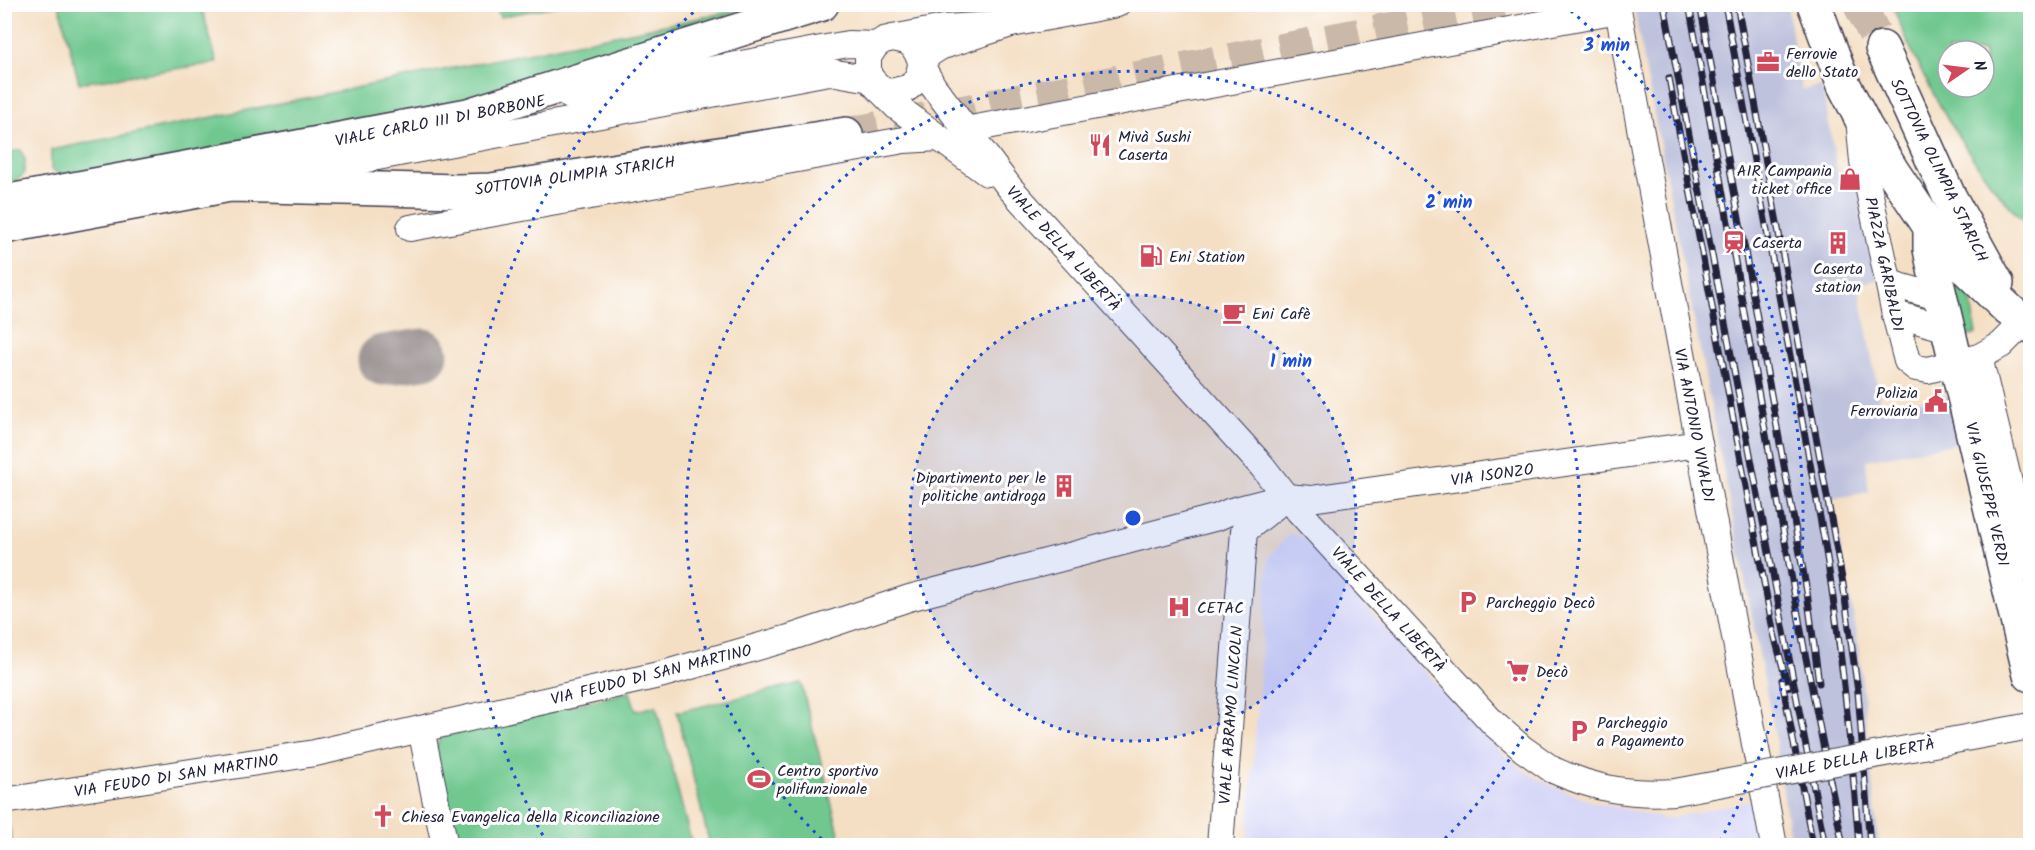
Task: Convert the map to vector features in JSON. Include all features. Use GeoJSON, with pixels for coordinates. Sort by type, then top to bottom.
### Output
{"type":"FeatureCollection","features":[{"type":"Feature","properties":{"kind":"main road"},"geometry":{"type":"LineString","coordinates":[[468,115],[822,4]]}},
{"type":"Feature","properties":{"kind":"main road","name":"PIAZZA GARIBALDI"},"geometry":{"type":"LineString","coordinates":[[1814,4],[1844,85],[1880,153],[1930,227],[1968,272],[2026,323]]}},
{"type":"Feature","properties":{"kind":"main road","name":"SOTTOVIA OLIMPIA STARICH"},"geometry":{"type":"LineString","coordinates":[[1882,48],[1956,209],[1986,265],[2026,323]]}},
{"type":"Feature","properties":{"kind":"main road","name":"VIALE CARLO III DI BORBONE"},"geometry":{"type":"LineString","coordinates":[[4,202],[468,115]]}},
{"type":"Feature","properties":{"kind":"main road","name":"SOTTOVIA OLIMPIA STARICH"},"geometry":{"type":"LineString","coordinates":[[230,185],[491,190],[846,134]]}},
{"type":"Feature","properties":{"kind":"main road","name":"VIALE CARLO III DI BORBONE"},"geometry":{"type":"LineString","coordinates":[[4,227],[230,185]]}},
{"type":"Feature","properties":{"kind":"main road"},"geometry":{"type":"LineString","coordinates":[[1930,227],[1931,256],[1955,341]]}},
{"type":"Feature","properties":{"kind":"main road","name":"VIA GIUSEPPE VERDI"},"geometry":{"type":"LineString","coordinates":[[1955,341],[2024,617],[2031,675]]}},
{"type":"Feature","properties":{"kind":"street"},"geometry":{"type":"LineString","coordinates":[[1011,24],[1028,4]]}},
{"type":"Feature","properties":{"kind":"street","name":"VIALE CARLO III DI BORBONE"},"geometry":{"type":"LineString","coordinates":[[921,65],[929,54],[940,47],[1011,24],[1117,4]]}},
{"type":"Feature","properties":{"kind":"street"},"geometry":{"type":"LineString","coordinates":[[965,130],[1617,7]]}},
{"type":"Feature","properties":{"kind":"street","name":"VIA ANTONIO VIVALDI"},"geometry":{"type":"LineString","coordinates":[[1617,7],[1774,846]]}},
{"type":"Feature","properties":{"kind":"street","name":"VIALE CARLO III DI BORBONE"},"geometry":{"type":"LineString","coordinates":[[884,41],[944,28],[1011,24]]}},
{"type":"Feature","properties":{"kind":"street","name":"VIALE CARLO III DI BORBONE"},"geometry":{"type":"LineString","coordinates":[[230,185],[830,72],[873,82],[882,90],[891,92],[908,88],[919,74],[921,65],[913,46],[900,39],[848,44],[468,115]]}},
{"type":"Feature","properties":{"kind":"street"},"geometry":{"type":"LineString","coordinates":[[884,41],[868,57],[868,72],[873,82],[897,107],[1010,188]]}},
{"type":"Feature","properties":{"kind":"street","name":"VIALE DELLA LIBERTÀ"},"geometry":{"type":"LineString","coordinates":[[921,65],[933,86],[1010,188],[1262,466],[1286,497],[1494,724],[1523,749],[1553,770],[1576,780],[1609,789],[1647,794],[1675,792],[2031,726]]}},
{"type":"Feature","properties":{"kind":"street","name":"PIAZZA GARIBALDI"},"geometry":{"type":"LineString","coordinates":[[1858,114],[1863,162],[1894,306]]}},
{"type":"Feature","properties":{"kind":"street"},"geometry":{"type":"LineString","coordinates":[[410,228],[904,140],[939,138]]}},
{"type":"Feature","properties":{"kind":"street"},"geometry":{"type":"LineString","coordinates":[[1894,306],[1955,341]]}},
{"type":"Feature","properties":{"kind":"street"},"geometry":{"type":"LineString","coordinates":[[1894,306],[1955,341],[2001,345],[2026,323]]}},
{"type":"Feature","properties":{"kind":"street","name":"VIA GIUSEPPE VERDI"},"geometry":{"type":"LineString","coordinates":[[1955,341],[2031,570]]}},
{"type":"Feature","properties":{"kind":"street","name":"VIA ISONZO"},"geometry":{"type":"LineString","coordinates":[[1286,497],[1311,499],[1699,444]]}},
{"type":"Feature","properties":{"kind":"street","name":"VIA FEUDO DI SAN MARTINO"},"geometry":{"type":"LineString","coordinates":[[4,801],[315,753],[663,674],[789,638],[909,598],[1286,497]]}},
{"type":"Feature","properties":{"kind":"street","name":"VIALE ABRAMO LINCOLN"},"geometry":{"type":"LineString","coordinates":[[1220,846],[1244,531],[1286,497]]}},
{"type":"Feature","properties":{"kind":"street"},"geometry":{"type":"LineString","coordinates":[[421,729],[445,846]]}},
{"type":"Feature","properties":{"kind":"shaded area"},"geometry":{"type":"Polygon","coordinates":[[[1633,5],[1787,5],[1802,90],[1822,86],[1838,174],[1857,171],[1878,280],[1858,284],[1881,407],[1949,396],[1964,442],[1866,460],[1869,492],[1832,499],[1857,635],[1879,845],[1791,845],[1775,736],[1633,5]]]}},
{"type":"Feature","properties":{"kind":"shaded area"},"geometry":{"type":"Polygon","coordinates":[[[1289,534],[1299,535],[1306,541],[1466,716],[1499,750],[1522,769],[1543,782],[1587,800],[1666,819],[1752,800],[1758,845],[1247,845],[1269,557],[1289,534]]]}},
{"type":"Feature","properties":{"kind":"green space"},"geometry":{"type":"Polygon","coordinates":[[[496,4],[560,5],[500,17],[496,4]]]}},
{"type":"Feature","properties":{"kind":"green space"},"geometry":{"type":"Polygon","coordinates":[[[59,5],[201,5],[217,63],[79,83],[59,5]]]}},
{"type":"Feature","properties":{"kind":"green space"},"geometry":{"type":"Polygon","coordinates":[[[763,5],[486,97],[81,177],[59,174],[51,169],[51,150],[763,5]]]}},
{"type":"Feature","properties":{"kind":"green space"},"geometry":{"type":"Polygon","coordinates":[[[1892,5],[2030,5],[2030,229],[1974,160],[1934,96],[1892,5]]]}},
{"type":"Feature","properties":{"kind":"green space"},"geometry":{"type":"Polygon","coordinates":[[[21,150],[25,160],[24,174],[15,182],[5,184],[5,153],[21,150]]]}},
{"type":"Feature","properties":{"kind":"green space"},"geometry":{"type":"Polygon","coordinates":[[[1946,275],[1967,276],[1976,334],[1958,339],[1946,275]]]}},
{"type":"Feature","properties":{"kind":"green space","name":"Centro sportivo polifunzionale"},"geometry":{"type":"Polygon","coordinates":[[[801,683],[842,845],[710,845],[677,712],[801,683]]]}},
{"type":"Feature","properties":{"kind":"green space"},"geometry":{"type":"Polygon","coordinates":[[[630,692],[636,711],[656,706],[692,845],[456,845],[435,747],[442,736],[630,692]]]}},
{"type":"Feature","properties":{"kind":"green space"},"geometry":{"type":"Polygon","coordinates":[[[5,810],[13,845],[5,846],[5,810]]]}},
{"type":"Feature","properties":{"kind":"taxiway"},"geometry":{"type":"LineString","coordinates":[[383,360],[423,354]]}},
{"type":"Feature","properties":{"kind":"tunnel"},"geometry":{"type":"LineString","coordinates":[[846,134],[1517,4]]}},
{"type":"Feature","properties":{"kind":"tunnel"},"geometry":{"type":"LineString","coordinates":[[1859,4],[1882,48]]}},
{"type":"Feature","properties":{"kind":"railway"},"geometry":{"type":"LineString","coordinates":[[1664,4],[1825,846]]}},
{"type":"Feature","properties":{"kind":"railway"},"geometry":{"type":"LineString","coordinates":[[1689,4],[1805,653],[1843,846]]}},
{"type":"Feature","properties":{"kind":"railway"},"geometry":{"type":"LineString","coordinates":[[1700,4],[1807,592],[1819,683]]}},
{"type":"Feature","properties":{"kind":"railway"},"geometry":{"type":"LineString","coordinates":[[1725,4],[1824,539],[1845,692],[1859,846]]}},
{"type":"Feature","properties":{"kind":"railway"},"geometry":{"type":"LineString","coordinates":[[1737,4],[1843,584],[1858,692],[1870,846]]}},
{"type":"Feature","properties":{"kind":"railway"},"geometry":{"type":"LineString","coordinates":[[1669,78],[1773,630],[1788,687]]}},
{"type":"Feature","properties":{"kind":"railway"},"geometry":{"type":"LineString","coordinates":[[1782,680],[1813,846]]}},
{"type":"Feature","properties":{"kind":"place","name":"Ferrovie dello Stato"},"geometry":{"type":"Point","coordinates":[1768,62]}},
{"type":"Feature","properties":{"kind":"place","name":"Mivà Sushi Caserta"},"geometry":{"type":"Point","coordinates":[1100,145]}},
{"type":"Feature","properties":{"kind":"place","name":"AIR Campania ticket office"},"geometry":{"type":"Point","coordinates":[1850,179]}},
{"type":"Feature","properties":{"kind":"place","name":"Caserta"},"geometry":{"type":"Point","coordinates":[1734,242]}},
{"type":"Feature","properties":{"kind":"place","name":"Caserta station"},"geometry":{"type":"Point","coordinates":[1838,243]}},
{"type":"Feature","properties":{"kind":"place","name":"Eni Station"},"geometry":{"type":"Point","coordinates":[1151,256]}},
{"type":"Feature","properties":{"kind":"place","name":"Eni Cafè"},"geometry":{"type":"Point","coordinates":[1234,313]}},
{"type":"Feature","properties":{"kind":"place","name":"Polizia Ferroviaria"},"geometry":{"type":"Point","coordinates":[1936,401]}},
{"type":"Feature","properties":{"kind":"place","name":"Dipartimento per le politiche antidroga"},"geometry":{"type":"Point","coordinates":[1064,486]}},
{"type":"Feature","properties":{"kind":"place","name":"Parcheggio Decò"},"geometry":{"type":"Point","coordinates":[1468,602]}},
{"type":"Feature","properties":{"kind":"place","name":"CETAC"},"geometry":{"type":"Point","coordinates":[1179,607]}},
{"type":"Feature","properties":{"kind":"place","name":"Decò"},"geometry":{"type":"Point","coordinates":[1518,671]}},
{"type":"Feature","properties":{"kind":"place","name":"Parcheggio a Pagamento"},"geometry":{"type":"Point","coordinates":[1579,731]}},
{"type":"Feature","properties":{"kind":"place","name":"Centro sportivo polifunzionale"},"geometry":{"type":"Point","coordinates":[759,779]}},
{"type":"Feature","properties":{"kind":"place","name":"Chiesa Evangelica della Riconciliazione"},"geometry":{"type":"Point","coordinates":[383,816]}}]}
